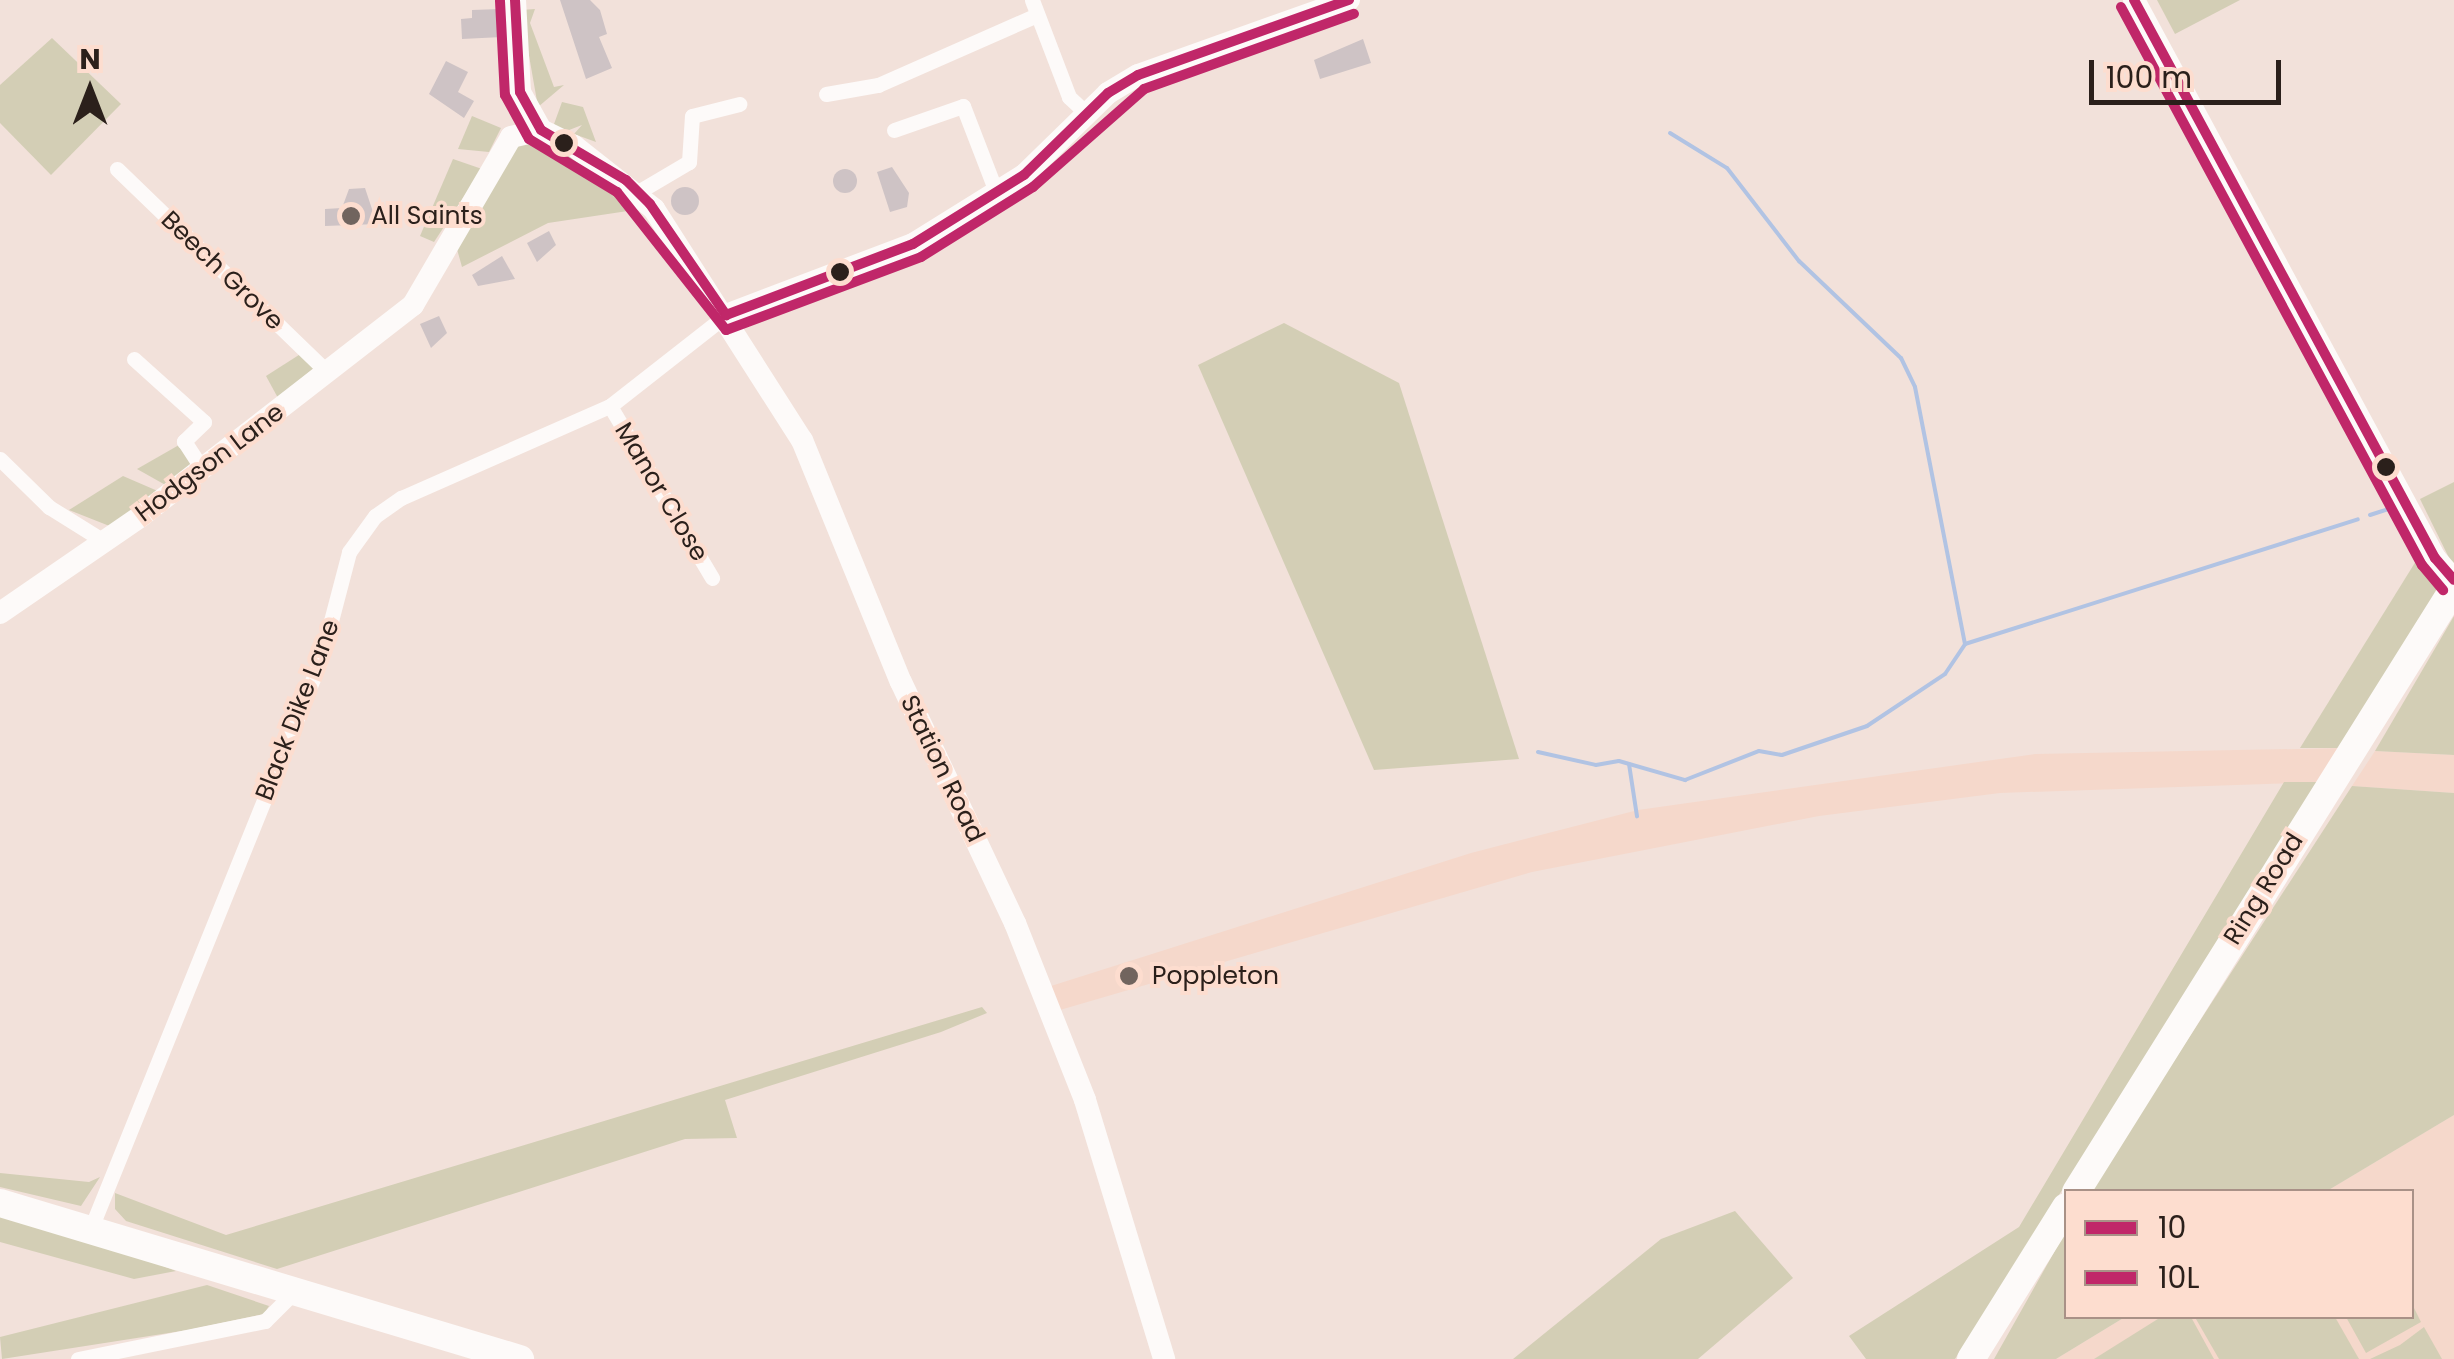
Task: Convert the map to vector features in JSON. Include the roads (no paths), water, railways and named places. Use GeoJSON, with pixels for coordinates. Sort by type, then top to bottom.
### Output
{"type":"FeatureCollection","features":[{"type":"Feature","properties":{"kind":"highway","name":"Ring Road"},"geometry":{"type":"LineString","coordinates":[[2078,1189],[2454,588]]}},
{"type":"Feature","properties":{"kind":"highway"},"geometry":{"type":"LineString","coordinates":[[0,1203],[520,1359]]}},
{"type":"Feature","properties":{"kind":"highway"},"geometry":{"type":"LineString","coordinates":[[1971,1359],[2064,1210]]}},
{"type":"Feature","properties":{"kind":"street"},"geometry":{"type":"LineString","coordinates":[[501,148],[520,92],[514,0]]}},
{"type":"Feature","properties":{"kind":"street"},"geometry":{"type":"LineString","coordinates":[[726,316],[913,244],[997,194],[1086,113],[1138,75],[1349,0]]}},
{"type":"Feature","properties":{"kind":"street"},"geometry":{"type":"LineString","coordinates":[[2134,0],[2434,558],[2454,580]]}},
{"type":"Feature","properties":{"kind":"street"},"geometry":{"type":"LineString","coordinates":[[826,94],[878,86],[1034,8],[1069,96],[1086,113]]}},
{"type":"Feature","properties":{"kind":"street"},"geometry":{"type":"LineString","coordinates":[[520,92],[541,130],[646,201],[689,162],[692,116],[738,104]]}},
{"type":"Feature","properties":{"kind":"street"},"geometry":{"type":"LineString","coordinates":[[894,130],[963,106],[997,194]]}},
{"type":"Feature","properties":{"kind":"street"},"geometry":{"type":"LineString","coordinates":[[501,148],[541,130]]}},
{"type":"Feature","properties":{"kind":"street","name":"Hodgson Lane"},"geometry":{"type":"LineString","coordinates":[[0,613],[105,542],[413,305],[501,148]]}},
{"type":"Feature","properties":{"kind":"street","name":"Beech Grove"},"geometry":{"type":"LineString","coordinates":[[117,169],[328,372]]}},
{"type":"Feature","properties":{"kind":"street","name":"Station Road"},"geometry":{"type":"LineString","coordinates":[[646,201],[726,316],[802,440],[900,682],[1015,923],[1102,1150],[1164,1359]]}},
{"type":"Feature","properties":{"kind":"street","name":"Black Dike Lane"},"geometry":{"type":"LineString","coordinates":[[91,1228],[321,659],[349,552],[375,516],[400,498],[610,406],[726,316]]}},
{"type":"Feature","properties":{"kind":"street"},"geometry":{"type":"LineString","coordinates":[[134,358],[204,422],[184,440],[202,469]]}},
{"type":"Feature","properties":{"kind":"street","name":"Manor Close"},"geometry":{"type":"LineString","coordinates":[[610,406],[712,578]]}},
{"type":"Feature","properties":{"kind":"street"},"geometry":{"type":"LineString","coordinates":[[0,459],[49,507],[105,542]]}},
{"type":"Feature","properties":{"kind":"street"},"geometry":{"type":"LineString","coordinates":[[78,1359],[265,1322],[296,1290]]}},
{"type":"Feature","properties":{"kind":"waterway"},"geometry":{"type":"LineString","coordinates":[[1670,133],[1727,168],[1799,261],[1901,358],[1915,387],[1965,644]]}},
{"type":"Feature","properties":{"kind":"waterway"},"geometry":{"type":"LineString","coordinates":[[2370,515],[2389,509]]}},
{"type":"Feature","properties":{"kind":"waterway"},"geometry":{"type":"LineString","coordinates":[[1538,752],[1596,765],[1619,761],[1685,780],[1759,751],[1782,755],[1867,726],[1945,674],[1965,644],[2358,519]]}},
{"type":"Feature","properties":{"kind":"waterway"},"geometry":{"type":"LineString","coordinates":[[1629,764],[1637,816]]}},
{"type":"Feature","properties":{"kind":"place","name":"All Saints"},"geometry":{"type":"Point","coordinates":[351,216]}},
{"type":"Feature","properties":{"kind":"place","name":"Poppleton"},"geometry":{"type":"Point","coordinates":[1129,976]}}]}
